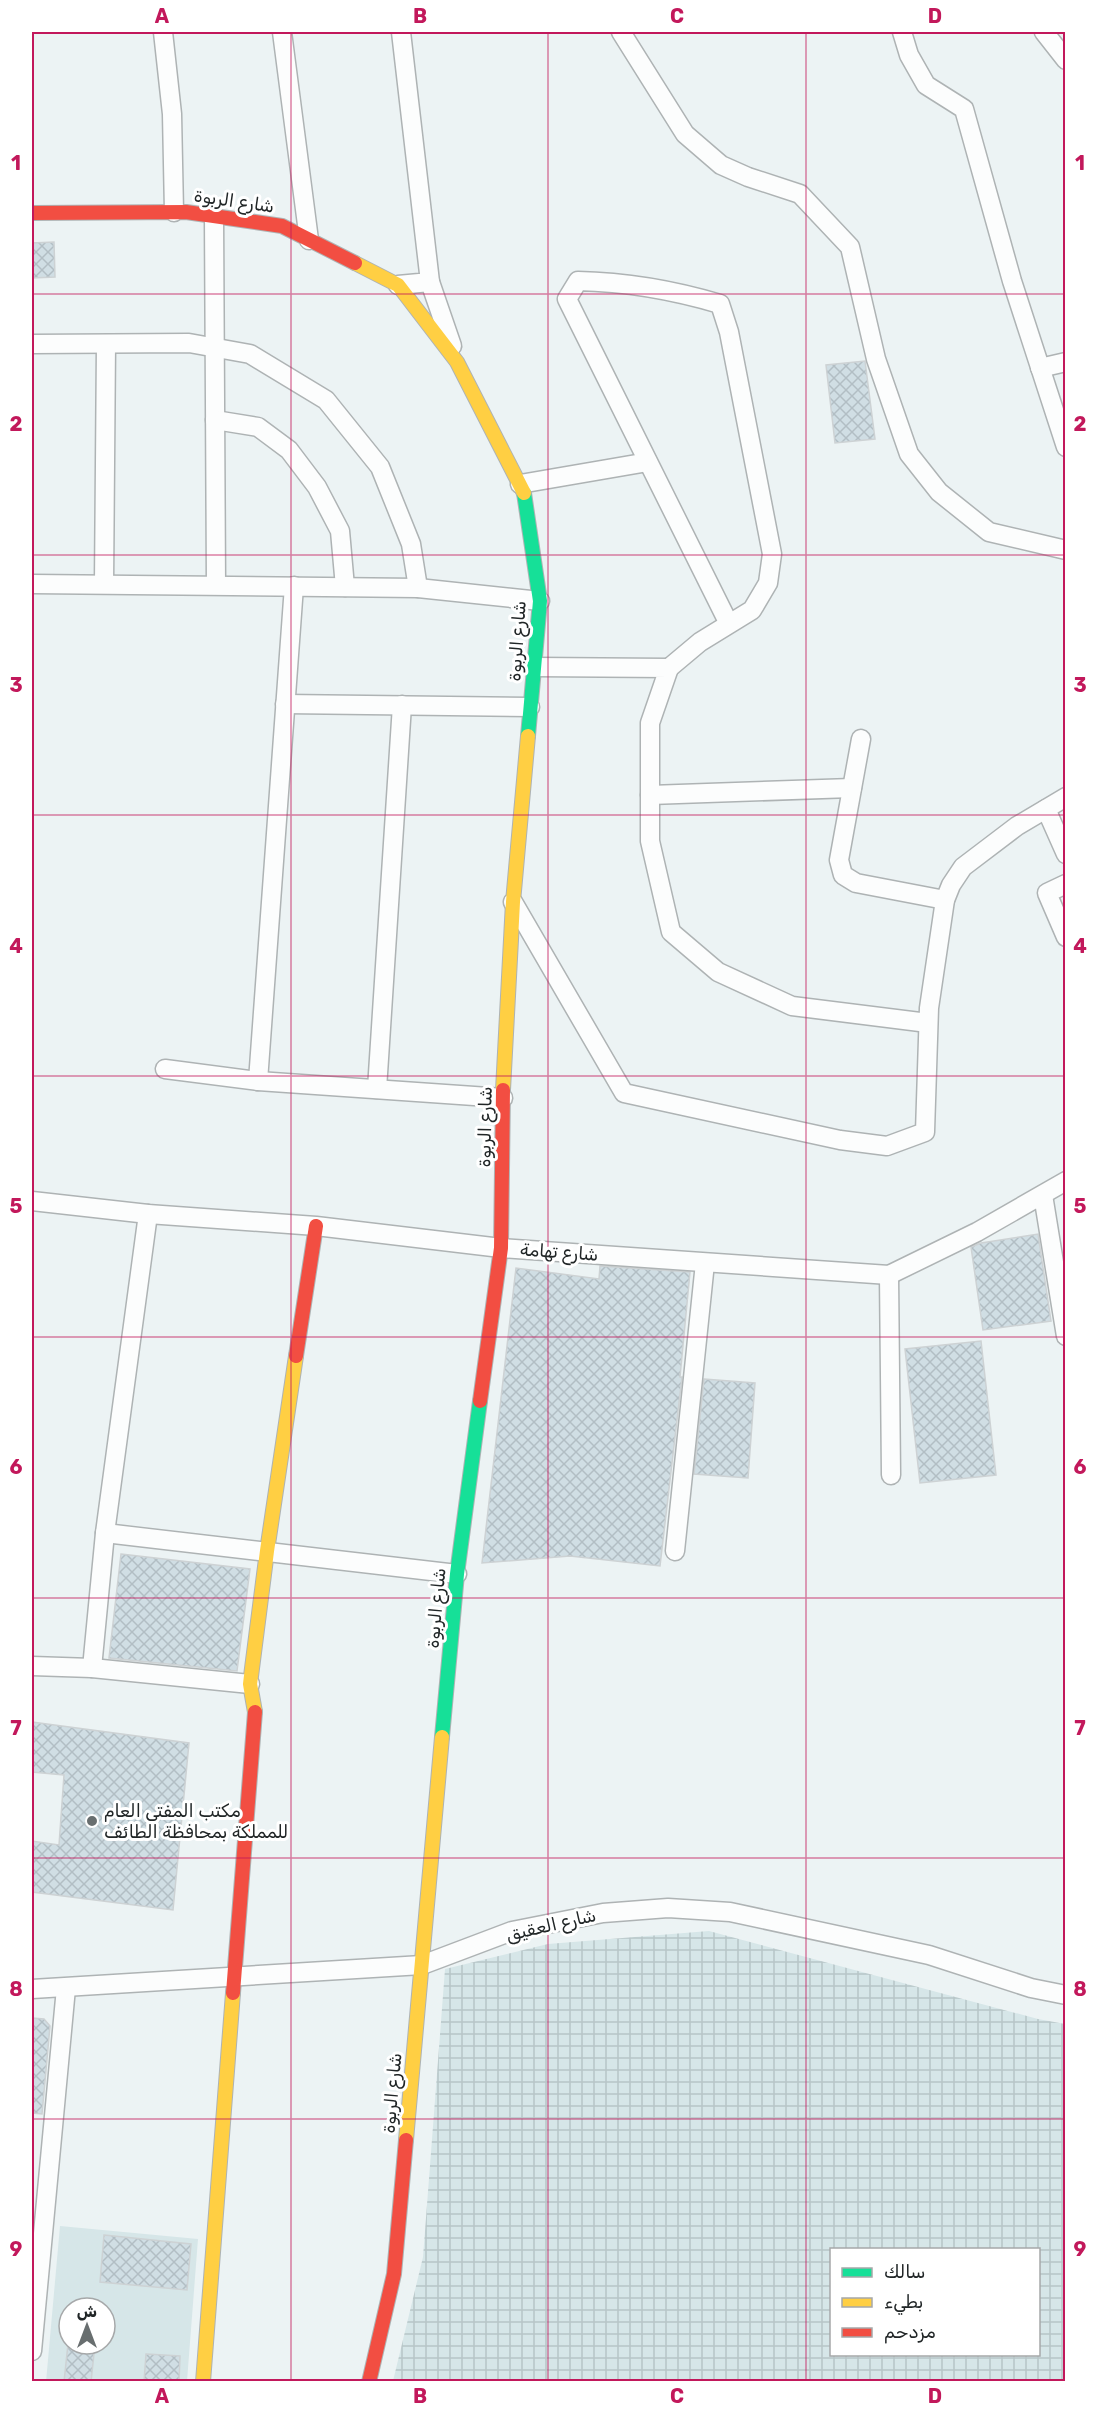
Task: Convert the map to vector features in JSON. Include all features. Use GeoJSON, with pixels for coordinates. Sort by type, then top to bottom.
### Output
{"type":"FeatureCollection","features":[{"type":"Feature","properties":{"kind":"street"},"geometry":{"type":"LineString","coordinates":[[163,32],[172,114],[174,212]]}},
{"type":"Feature","properties":{"kind":"street"},"geometry":{"type":"LineString","coordinates":[[282,32],[309,240]]}},
{"type":"Feature","properties":{"kind":"street"},"geometry":{"type":"LineString","coordinates":[[402,32],[430,282],[457,362]]}},
{"type":"Feature","properties":{"kind":"street"},"geometry":{"type":"LineString","coordinates":[[621,32],[686,134],[721,165],[748,177],[800,194],[850,247],[876,358],[909,454],[939,492],[989,532],[1065,550]]}},
{"type":"Feature","properties":{"kind":"street"},"geometry":{"type":"LineString","coordinates":[[902,32],[909,55],[926,85],[964,109],[1012,281],[1065,447]]}},
{"type":"Feature","properties":{"kind":"street"},"geometry":{"type":"LineString","coordinates":[[1044,32],[1065,60]]}},
{"type":"Feature","properties":{"kind":"street","name":"شارع الربوة"},"geometry":{"type":"LineString","coordinates":[[32,213],[174,212],[282,226],[398,285],[457,362],[524,491],[540,602],[513,902],[503,1098],[501,1248],[457,1574],[394,2274],[369,2382]]}},
{"type":"Feature","properties":{"kind":"street"},"geometry":{"type":"LineString","coordinates":[[214,216],[216,585]]}},
{"type":"Feature","properties":{"kind":"street"},"geometry":{"type":"LineString","coordinates":[[729,624],[567,299],[578,281],[621,282],[679,292],[720,304],[729,332],[743,399],[772,554],[768,583],[752,610],[700,642],[669,668],[650,723],[650,841],[671,932],[718,972],[792,1006],[928,1023]]}},
{"type":"Feature","properties":{"kind":"street"},"geometry":{"type":"LineString","coordinates":[[398,285],[430,282]]}},
{"type":"Feature","properties":{"kind":"street"},"geometry":{"type":"LineString","coordinates":[[32,344],[189,343],[250,354],[326,400],[380,467],[411,544],[418,588]]}},
{"type":"Feature","properties":{"kind":"street"},"geometry":{"type":"LineString","coordinates":[[104,584],[106,344]]}},
{"type":"Feature","properties":{"kind":"street"},"geometry":{"type":"LineString","coordinates":[[1041,368],[1065,362]]}},
{"type":"Feature","properties":{"kind":"street"},"geometry":{"type":"LineString","coordinates":[[215,420],[258,427],[289,450],[317,487],[340,531],[345,587]]}},
{"type":"Feature","properties":{"kind":"street"},"geometry":{"type":"LineString","coordinates":[[520,484],[648,462]]}},
{"type":"Feature","properties":{"kind":"street"},"geometry":{"type":"LineString","coordinates":[[32,584],[418,588],[540,602]]}},
{"type":"Feature","properties":{"kind":"street"},"geometry":{"type":"LineString","coordinates":[[258,1081],[294,586]]}},
{"type":"Feature","properties":{"kind":"street"},"geometry":{"type":"LineString","coordinates":[[534,667],[669,668]]}},
{"type":"Feature","properties":{"kind":"street"},"geometry":{"type":"LineString","coordinates":[[285,704],[530,707]]}},
{"type":"Feature","properties":{"kind":"street"},"geometry":{"type":"LineString","coordinates":[[377,1089],[402,705]]}},
{"type":"Feature","properties":{"kind":"street"},"geometry":{"type":"LineString","coordinates":[[861,739],[839,860],[843,875],[856,883],[945,900]]}},
{"type":"Feature","properties":{"kind":"street"},"geometry":{"type":"LineString","coordinates":[[650,795],[852,788]]}},
{"type":"Feature","properties":{"kind":"street"},"geometry":{"type":"LineString","coordinates":[[513,902],[624,1093],[840,1140],[887,1146],[925,1131],[928,1023],[945,900],[951,885],[963,867],[1017,825],[1065,798]]}},
{"type":"Feature","properties":{"kind":"street"},"geometry":{"type":"LineString","coordinates":[[1046,809],[1065,854]]}},
{"type":"Feature","properties":{"kind":"street"},"geometry":{"type":"LineString","coordinates":[[1065,884],[1047,893],[1065,936]]}},
{"type":"Feature","properties":{"kind":"street"},"geometry":{"type":"LineString","coordinates":[[165,1069],[258,1081],[503,1098]]}},
{"type":"Feature","properties":{"kind":"street","name":"شارع تهامة"},"geometry":{"type":"LineString","coordinates":[[32,1201],[148,1214],[316,1226],[501,1248],[889,1275],[977,1232],[1065,1181]]}},
{"type":"Feature","properties":{"kind":"street"},"geometry":{"type":"LineString","coordinates":[[1043,1195],[1065,1336]]}},
{"type":"Feature","properties":{"kind":"street"},"geometry":{"type":"LineString","coordinates":[[92,1668],[105,1533],[148,1214]]}},
{"type":"Feature","properties":{"kind":"street"},"geometry":{"type":"LineString","coordinates":[[203,2382],[255,1706],[250,1684],[267,1551],[316,1226]]}},
{"type":"Feature","properties":{"kind":"street"},"geometry":{"type":"LineString","coordinates":[[675,1551],[705,1263]]}},
{"type":"Feature","properties":{"kind":"street"},"geometry":{"type":"LineString","coordinates":[[889,1275],[891,1475]]}},
{"type":"Feature","properties":{"kind":"street"},"geometry":{"type":"LineString","coordinates":[[105,1533],[457,1574]]}},
{"type":"Feature","properties":{"kind":"street"},"geometry":{"type":"LineString","coordinates":[[32,1666],[92,1668],[250,1684]]}},
{"type":"Feature","properties":{"kind":"street","name":"شارع العقيق"},"geometry":{"type":"LineString","coordinates":[[32,1989],[422,1965],[512,1931],[603,1913],[668,1908],[730,1912],[929,1955],[1031,1988],[1065,1995]]}},
{"type":"Feature","properties":{"kind":"street"},"geometry":{"type":"LineString","coordinates":[[32,2351],[66,1988]]}},
{"type":"Feature","properties":{"kind":"shaded area"},"geometry":{"type":"Polygon","coordinates":[[[709,1931],[1038,2019],[1065,2024],[1065,2381],[393,2381],[423,2257],[445,1969],[548,1944],[709,1931]]]}},
{"type":"Feature","properties":{"kind":"shaded area"},"geometry":{"type":"Polygon","coordinates":[[[60,2226],[198,2239],[187,2381],[46,2382],[60,2226]]]}},
{"type":"Feature","properties":{"kind":"building"},"geometry":{"type":"Polygon","coordinates":[[[54,242],[55,277],[32,278],[32,243],[54,242]]]}},
{"type":"Feature","properties":{"kind":"building"},"geometry":{"type":"Polygon","coordinates":[[[865,361],[875,439],[835,443],[826,365],[865,361]]]}},
{"type":"Feature","properties":{"kind":"building"},"geometry":{"type":"Polygon","coordinates":[[[1038,1234],[1051,1321],[983,1330],[971,1247],[981,1243],[1038,1234]]]}},
{"type":"Feature","properties":{"kind":"building"},"geometry":{"type":"Polygon","coordinates":[[[600,1266],[690,1272],[680,1377],[682,1377],[660,1566],[570,1556],[482,1563],[516,1268],[599,1279],[600,1266]]]}},
{"type":"Feature","properties":{"kind":"building"},"geometry":{"type":"Polygon","coordinates":[[[981,1341],[996,1475],[920,1483],[905,1349],[981,1341]]]}},
{"type":"Feature","properties":{"kind":"building"},"geometry":{"type":"Polygon","coordinates":[[[704,1379],[755,1383],[748,1478],[694,1474],[704,1379]]]}},
{"type":"Feature","properties":{"kind":"building"},"geometry":{"type":"Polygon","coordinates":[[[121,1554],[250,1569],[237,1671],[109,1658],[121,1554]]]}},
{"type":"Feature","properties":{"kind":"building"},"geometry":{"type":"Polygon","coordinates":[[[32,1722],[189,1743],[173,1910],[32,1892],[32,1841],[59,1845],[64,1775],[32,1772],[32,1722]]]}},
{"type":"Feature","properties":{"kind":"building"},"geometry":{"type":"Polygon","coordinates":[[[32,2018],[44,2019],[50,2026],[42,2114],[32,2113],[32,2018]]]}},
{"type":"Feature","properties":{"kind":"building"},"geometry":{"type":"Polygon","coordinates":[[[104,2235],[191,2244],[187,2290],[100,2282],[104,2235]]]}},
{"type":"Feature","properties":{"kind":"building"},"geometry":{"type":"Polygon","coordinates":[[[146,2354],[180,2356],[179,2382],[144,2382],[146,2354]]]}},
{"type":"Feature","properties":{"kind":"building"},"geometry":{"type":"Polygon","coordinates":[[[67,2356],[94,2356],[91,2382],[64,2382],[67,2356]]]}},
{"type":"Feature","properties":{"kind":"traffic: fast"},"geometry":{"type":"LineString","coordinates":[[524,493],[540,601],[528,736]]}},
{"type":"Feature","properties":{"kind":"traffic: fast"},"geometry":{"type":"LineString","coordinates":[[442,1737],[457,1574],[480,1401]]}},
{"type":"Feature","properties":{"kind":"traffic: slow"},"geometry":{"type":"LineString","coordinates":[[355,263],[398,285],[457,362],[524,493]]}},
{"type":"Feature","properties":{"kind":"traffic: slow"},"geometry":{"type":"LineString","coordinates":[[503,1090],[513,902],[528,736]]}},
{"type":"Feature","properties":{"kind":"traffic: slow"},"geometry":{"type":"LineString","coordinates":[[255,1712],[250,1684],[296,1356]]}},
{"type":"Feature","properties":{"kind":"traffic: slow"},"geometry":{"type":"LineString","coordinates":[[406,2140],[442,1737]]}},
{"type":"Feature","properties":{"kind":"traffic: slow"},"geometry":{"type":"LineString","coordinates":[[203,2382],[233,1993]]}},
{"type":"Feature","properties":{"kind":"traffic: jam"},"geometry":{"type":"LineString","coordinates":[[32,213],[186,212],[282,226],[355,263]]}},
{"type":"Feature","properties":{"kind":"traffic: jam"},"geometry":{"type":"LineString","coordinates":[[480,1401],[501,1248],[503,1090]]}},
{"type":"Feature","properties":{"kind":"traffic: jam"},"geometry":{"type":"LineString","coordinates":[[296,1356],[316,1226]]}},
{"type":"Feature","properties":{"kind":"traffic: jam"},"geometry":{"type":"LineString","coordinates":[[233,1993],[255,1712]]}},
{"type":"Feature","properties":{"kind":"traffic: jam"},"geometry":{"type":"LineString","coordinates":[[369,2382],[394,2274],[406,2140]]}},
{"type":"Feature","properties":{"kind":"place","name":"مكتب المفتي العام للمملكة بمحافظة الطائف"},"geometry":{"type":"Point","coordinates":[92,1821]}}]}
